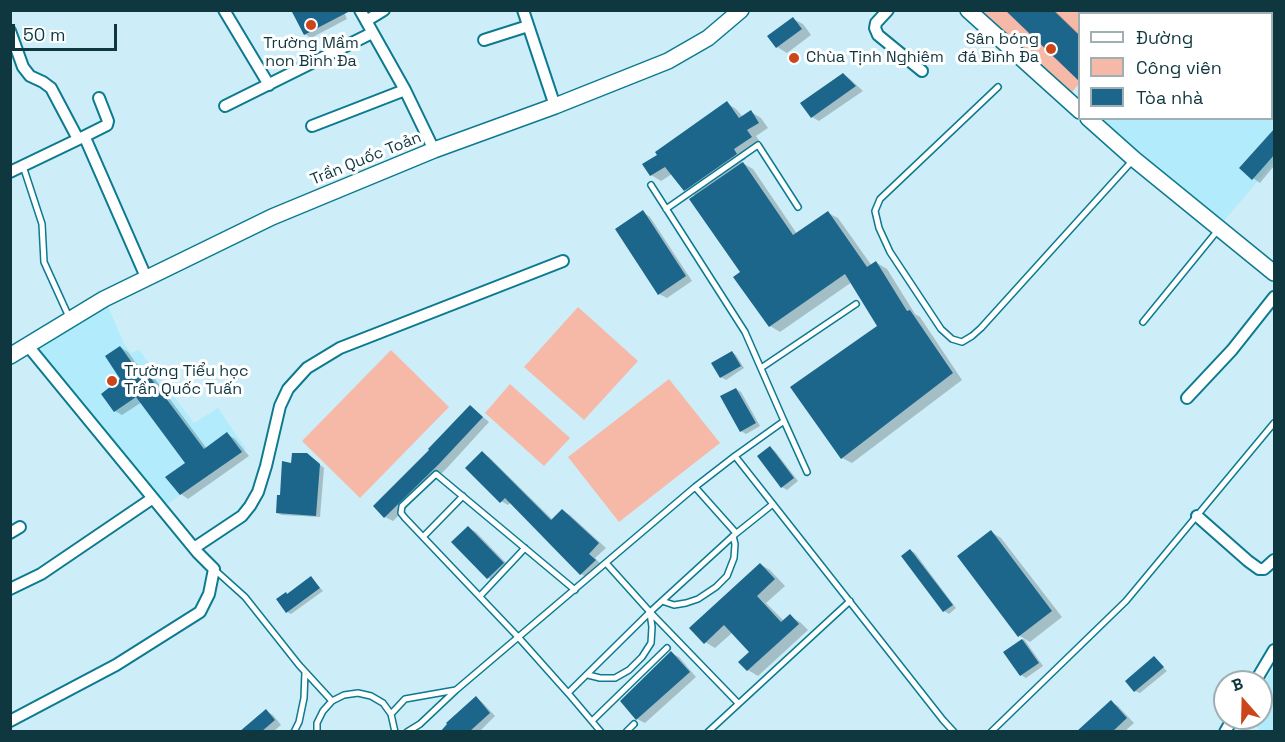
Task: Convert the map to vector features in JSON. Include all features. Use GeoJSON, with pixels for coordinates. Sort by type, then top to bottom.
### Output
{"type":"FeatureCollection","features":[{"type":"Feature","properties":{"kind":"main road","name":"Trần Quốc Toản"},"geometry":{"type":"LineString","coordinates":[[10,356],[104,299],[272,217],[434,150],[555,106],[668,61],[708,38],[741,10]]}},
{"type":"Feature","properties":{"kind":"main road"},"geometry":{"type":"LineString","coordinates":[[968,10],[1078,109]]}},
{"type":"Feature","properties":{"kind":"main road"},"geometry":{"type":"LineString","coordinates":[[1090,120],[1134,159],[1275,273]]}},
{"type":"Feature","properties":{"kind":"street"},"geometry":{"type":"LineString","coordinates":[[224,10],[269,85]]}},
{"type":"Feature","properties":{"kind":"street"},"geometry":{"type":"LineString","coordinates":[[360,10],[405,90],[434,150]]}},
{"type":"Feature","properties":{"kind":"street"},"geometry":{"type":"LineString","coordinates":[[366,21],[384,10]]}},
{"type":"Feature","properties":{"kind":"street"},"geometry":{"type":"LineString","coordinates":[[523,10],[555,106]]}},
{"type":"Feature","properties":{"kind":"street"},"geometry":{"type":"LineString","coordinates":[[888,10],[876,23],[875,28],[878,35],[922,71]]}},
{"type":"Feature","properties":{"kind":"street"},"geometry":{"type":"LineString","coordinates":[[483,40],[528,26]]}},
{"type":"Feature","properties":{"kind":"street"},"geometry":{"type":"LineString","coordinates":[[10,31],[23,67],[30,76],[51,88],[80,138],[86,140],[146,277]]}},
{"type":"Feature","properties":{"kind":"street"},"geometry":{"type":"LineString","coordinates":[[225,106],[372,33]]}},
{"type":"Feature","properties":{"kind":"street"},"geometry":{"type":"LineString","coordinates":[[312,126],[405,90]]}},
{"type":"Feature","properties":{"kind":"street"},"geometry":{"type":"LineString","coordinates":[[10,172],[107,125],[108,121],[99,98]]}},
{"type":"Feature","properties":{"kind":"street"},"geometry":{"type":"LineString","coordinates":[[194,548],[242,516],[250,506],[258,492],[266,466],[280,406],[288,388],[308,368],[339,348],[563,261]]}},
{"type":"Feature","properties":{"kind":"street"},"geometry":{"type":"LineString","coordinates":[[1187,398],[1232,350],[1275,297]]}},
{"type":"Feature","properties":{"kind":"street"},"geometry":{"type":"LineString","coordinates":[[10,721],[116,665],[200,612],[209,594],[214,569],[194,548],[28,346]]}},
{"type":"Feature","properties":{"kind":"street"},"geometry":{"type":"LineString","coordinates":[[10,590],[49,569],[153,498]]}},
{"type":"Feature","properties":{"kind":"street"},"geometry":{"type":"LineString","coordinates":[[1197,516],[1259,569],[1264,569],[1275,560]]}},
{"type":"Feature","properties":{"kind":"street"},"geometry":{"type":"LineString","coordinates":[[1262,670],[1275,650]]}},
{"type":"Feature","properties":{"kind":"lane"},"geometry":{"type":"LineString","coordinates":[[998,87],[880,199],[875,211],[879,228],[890,252],[941,329],[952,339],[962,342],[981,328],[1134,159]]}},
{"type":"Feature","properties":{"kind":"lane"},"geometry":{"type":"LineString","coordinates":[[666,209],[758,145],[798,207]]}},
{"type":"Feature","properties":{"kind":"lane"},"geometry":{"type":"LineString","coordinates":[[23,166],[42,224],[44,262],[70,320]]}},
{"type":"Feature","properties":{"kind":"lane"},"geometry":{"type":"LineString","coordinates":[[651,185],[745,332],[807,472]]}},
{"type":"Feature","properties":{"kind":"lane"},"geometry":{"type":"LineString","coordinates":[[1143,322],[1219,229]]}},
{"type":"Feature","properties":{"kind":"lane"},"geometry":{"type":"LineString","coordinates":[[761,368],[856,304]]}},
{"type":"Feature","properties":{"kind":"lane"},"geometry":{"type":"LineString","coordinates":[[407,732],[420,724],[456,690],[695,488],[784,421]]}},
{"type":"Feature","properties":{"kind":"lane"},"geometry":{"type":"LineString","coordinates":[[991,732],[1126,601],[1275,423]]}},
{"type":"Feature","properties":{"kind":"lane"},"geometry":{"type":"LineString","coordinates":[[735,456],[954,732]]}},
{"type":"Feature","properties":{"kind":"lane"},"geometry":{"type":"LineString","coordinates":[[575,590],[436,474],[402,506],[401,513],[519,638],[601,732]]}},
{"type":"Feature","properties":{"kind":"lane"},"geometry":{"type":"LineString","coordinates":[[662,602],[674,605],[698,599],[727,576],[734,558],[735,535],[695,488]]}},
{"type":"Feature","properties":{"kind":"lane"},"geometry":{"type":"LineString","coordinates":[[423,537],[463,496]]}},
{"type":"Feature","properties":{"kind":"lane"},"geometry":{"type":"LineString","coordinates":[[568,693],[650,612],[773,504]]}},
{"type":"Feature","properties":{"kind":"lane"},"geometry":{"type":"LineString","coordinates":[[480,596],[525,548]]}},
{"type":"Feature","properties":{"kind":"lane"},"geometry":{"type":"LineString","coordinates":[[606,563],[737,702]]}},
{"type":"Feature","properties":{"kind":"lane"},"geometry":{"type":"LineString","coordinates":[[214,569],[245,597],[305,672],[332,701]]}},
{"type":"Feature","properties":{"kind":"lane"},"geometry":{"type":"LineString","coordinates":[[708,732],[737,702],[849,601]]}},
{"type":"Feature","properties":{"kind":"lane"},"geometry":{"type":"LineString","coordinates":[[588,675],[615,678],[636,664],[651,643],[650,612]]}},
{"type":"Feature","properties":{"kind":"lane"},"geometry":{"type":"LineString","coordinates":[[592,721],[667,648]]}},
{"type":"Feature","properties":{"kind":"lane"},"geometry":{"type":"LineString","coordinates":[[294,732],[299,722],[304,698],[305,672]]}},
{"type":"Feature","properties":{"kind":"lane"},"geometry":{"type":"LineString","coordinates":[[391,714],[405,699],[456,690]]}},
{"type":"Feature","properties":{"kind":"lane"},"geometry":{"type":"LineString","coordinates":[[317,732],[323,711],[332,701],[344,695],[358,693],[371,696],[383,703],[391,714],[395,732]]}},
{"type":"Feature","properties":{"kind":"lane"},"geometry":{"type":"LineString","coordinates":[[626,732],[634,724]]}},
{"type":"Feature","properties":{"kind":"shaded area"},"geometry":{"type":"Polygon","coordinates":[[[1151,10],[1274,11],[1274,162],[1223,222],[1102,120],[1273,120],[1273,12],[1149,12],[1151,10]]]}},
{"type":"Feature","properties":{"kind":"shaded area","name":"Trường Tiểu học Trần Quốc Tuấn"},"geometry":{"type":"Polygon","coordinates":[[[108,306],[124,344],[131,353],[139,350],[194,423],[218,408],[246,449],[166,505],[37,350],[108,306]]]}},
{"type":"Feature","properties":{"kind":"shaded area"},"geometry":{"type":"Polygon","coordinates":[[[1274,667],[1274,731],[1260,731],[1273,730],[1272,670],[1274,667]]]}},
{"type":"Feature","properties":{"kind":"green space","name":"Sân bóng đá Bình Đa"},"geometry":{"type":"Polygon","coordinates":[[[980,11],[1151,11],[1078,12],[1078,85],[1071,93],[980,11]]]}},
{"type":"Feature","properties":{"kind":"green space"},"geometry":{"type":"Polygon","coordinates":[[[578,307],[638,361],[584,420],[524,367],[578,307]]]}},
{"type":"Feature","properties":{"kind":"green space"},"geometry":{"type":"Polygon","coordinates":[[[391,350],[449,407],[360,498],[302,441],[391,350]]]}},
{"type":"Feature","properties":{"kind":"green space"},"geometry":{"type":"Polygon","coordinates":[[[669,379],[720,443],[619,522],[568,457],[669,379]]]}},
{"type":"Feature","properties":{"kind":"green space"},"geometry":{"type":"Polygon","coordinates":[[[510,384],[570,438],[544,466],[485,413],[510,384]]]}},
{"type":"Feature","properties":{"kind":"building","name":"Trường Mầm non Bình Đa"},"geometry":{"type":"Polygon","coordinates":[[[291,10],[352,10],[304,35],[291,10]]]}},
{"type":"Feature","properties":{"kind":"building"},"geometry":{"type":"Polygon","coordinates":[[[1005,10],[1053,10],[1078,34],[1078,80],[1005,10]]]}},
{"type":"Feature","properties":{"kind":"building"},"geometry":{"type":"Polygon","coordinates":[[[793,17],[802,29],[776,48],[767,36],[793,17]]]}},
{"type":"Feature","properties":{"kind":"building"},"geometry":{"type":"Polygon","coordinates":[[[843,73],[856,86],[811,118],[800,103],[843,73]]]}},
{"type":"Feature","properties":{"kind":"building"},"geometry":{"type":"Polygon","coordinates":[[[727,101],[739,118],[751,110],[759,123],[747,130],[752,137],[734,149],[737,154],[684,191],[665,167],[650,176],[642,164],[657,155],[655,152],[727,101]]]}},
{"type":"Feature","properties":{"kind":"building"},"geometry":{"type":"Polygon","coordinates":[[[1275,128],[1275,154],[1252,180],[1239,168],[1275,128]]]}},
{"type":"Feature","properties":{"kind":"building"},"geometry":{"type":"Polygon","coordinates":[[[743,162],[793,235],[828,211],[867,267],[876,261],[907,311],[910,310],[953,373],[841,459],[790,387],[877,326],[845,274],[769,327],[733,277],[740,272],[689,199],[743,162]]]}},
{"type":"Feature","properties":{"kind":"building"},"geometry":{"type":"Polygon","coordinates":[[[643,210],[686,276],[658,295],[615,229],[643,210]]]}},
{"type":"Feature","properties":{"kind":"building"},"geometry":{"type":"Polygon","coordinates":[[[120,346],[138,371],[147,373],[204,449],[227,432],[242,452],[180,495],[165,477],[185,463],[136,397],[114,412],[101,394],[120,379],[105,356],[120,346]]]}},
{"type":"Feature","properties":{"kind":"building"},"geometry":{"type":"Polygon","coordinates":[[[732,351],[741,366],[720,378],[711,363],[732,351]]]}},
{"type":"Feature","properties":{"kind":"building"},"geometry":{"type":"Polygon","coordinates":[[[736,388],[756,423],[740,432],[720,396],[736,388]]]}},
{"type":"Feature","properties":{"kind":"building"},"geometry":{"type":"Polygon","coordinates":[[[470,405],[483,417],[384,518],[373,506],[470,405]]]}},
{"type":"Feature","properties":{"kind":"building"},"geometry":{"type":"Polygon","coordinates":[[[770,446],[794,478],[781,488],[757,456],[770,446]]]}},
{"type":"Feature","properties":{"kind":"building"},"geometry":{"type":"Polygon","coordinates":[[[482,451],[551,520],[562,509],[599,543],[589,554],[596,560],[580,575],[505,498],[500,503],[465,468],[482,451]]]}},
{"type":"Feature","properties":{"kind":"building"},"geometry":{"type":"Polygon","coordinates":[[[292,453],[307,453],[320,464],[316,516],[276,513],[277,495],[280,495],[282,461],[291,463],[292,453]]]}},
{"type":"Feature","properties":{"kind":"building"},"geometry":{"type":"Polygon","coordinates":[[[468,526],[504,563],[487,579],[451,542],[468,526]]]}},
{"type":"Feature","properties":{"kind":"building"},"geometry":{"type":"Polygon","coordinates":[[[991,530],[1052,611],[1018,637],[957,556],[991,530]]]}},
{"type":"Feature","properties":{"kind":"building"},"geometry":{"type":"Polygon","coordinates":[[[910,549],[953,605],[943,612],[901,556],[910,549]]]}},
{"type":"Feature","properties":{"kind":"building"},"geometry":{"type":"Polygon","coordinates":[[[760,563],[775,579],[757,596],[781,622],[790,614],[799,624],[747,671],[738,662],[749,652],[724,625],[704,644],[689,628],[760,563]]]}},
{"type":"Feature","properties":{"kind":"building"},"geometry":{"type":"Polygon","coordinates":[[[311,576],[320,588],[286,613],[276,599],[286,592],[287,594],[311,576]]]}},
{"type":"Feature","properties":{"kind":"building"},"geometry":{"type":"Polygon","coordinates":[[[1022,639],[1039,663],[1020,676],[1003,652],[1022,639]]]}},
{"type":"Feature","properties":{"kind":"building"},"geometry":{"type":"Polygon","coordinates":[[[671,651],[690,672],[636,720],[620,701],[671,651]]]}},
{"type":"Feature","properties":{"kind":"building"},"geometry":{"type":"Polygon","coordinates":[[[1154,656],[1164,667],[1134,692],[1125,681],[1154,656]]]}},
{"type":"Feature","properties":{"kind":"building"},"geometry":{"type":"Polygon","coordinates":[[[476,696],[490,713],[469,732],[440,732],[446,723],[476,696]]]}},
{"type":"Feature","properties":{"kind":"building"},"geometry":{"type":"Polygon","coordinates":[[[1111,700],[1127,718],[1112,732],[1076,732],[1111,700]]]}},
{"type":"Feature","properties":{"kind":"building"},"geometry":{"type":"Polygon","coordinates":[[[266,709],[275,720],[261,732],[239,732],[266,709]]]}},
{"type":"Feature","properties":{"kind":"place","name":"Trường Mầm non Bình Đa"},"geometry":{"type":"Point","coordinates":[311,25]}},
{"type":"Feature","properties":{"kind":"place","name":"Sân bóng đá Bình Đa"},"geometry":{"type":"Point","coordinates":[1051,49]}},
{"type":"Feature","properties":{"kind":"place","name":"Chùa Tịnh Nghiêm"},"geometry":{"type":"Point","coordinates":[794,58]}},
{"type":"Feature","properties":{"kind":"place","name":"Trường Tiểu học Trần Quốc Tuấn"},"geometry":{"type":"Point","coordinates":[112,381]}}]}
